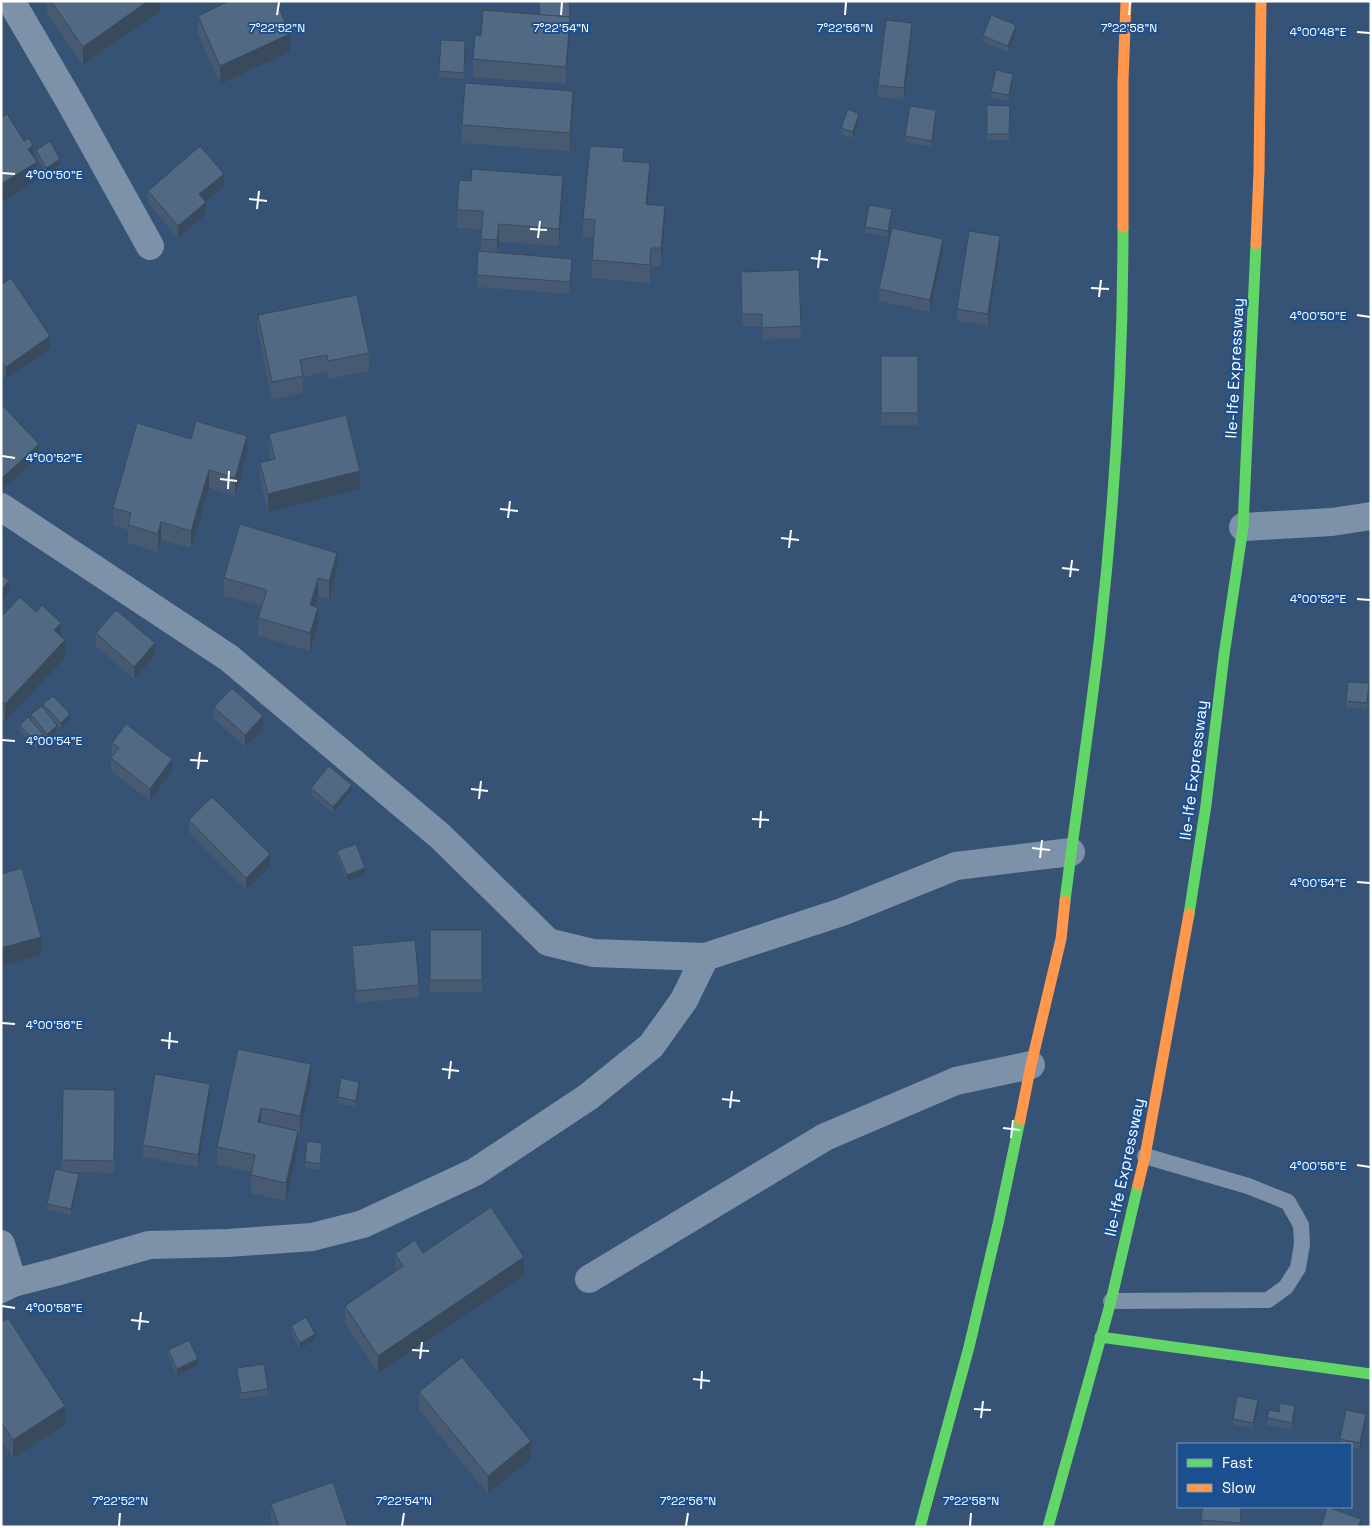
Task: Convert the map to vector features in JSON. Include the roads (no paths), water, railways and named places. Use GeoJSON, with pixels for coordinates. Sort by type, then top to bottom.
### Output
{"type":"FeatureCollection","features":[{"type":"Feature","properties":{"kind":"main road"},"geometry":{"type":"LineString","coordinates":[[920,1527],[969,1347],[998,1224],[1031,1065],[1061,939],[1099,643],[1111,526],[1118,413],[1122,282],[1126,1]]}},
{"type":"Feature","properties":{"kind":"main road","name":"Ile-Ife Expressway"},"geometry":{"type":"LineString","coordinates":[[1048,1527],[1111,1302],[1145,1156],[1184,945],[1206,805],[1224,655],[1243,527],[1259,170],[1261,1]]}},
{"type":"Feature","properties":{"kind":"main road"},"geometry":{"type":"LineString","coordinates":[[1100,1337],[1371,1374]]}},
{"type":"Feature","properties":{"kind":"street"},"geometry":{"type":"LineString","coordinates":[[12,1],[150,246]]}},
{"type":"Feature","properties":{"kind":"street"},"geometry":{"type":"LineString","coordinates":[[1,506],[229,658],[440,836],[548,942],[593,953],[706,957],[842,912],[956,866],[1071,852]]}},
{"type":"Feature","properties":{"kind":"street"},"geometry":{"type":"LineString","coordinates":[[1243,527],[1332,522],[1371,516]]}},
{"type":"Feature","properties":{"kind":"street"},"geometry":{"type":"LineString","coordinates":[[1,1244],[7,1286],[148,1245],[228,1243],[312,1237],[363,1224],[475,1172],[588,1097],[651,1046],[684,1000],[706,957]]}},
{"type":"Feature","properties":{"kind":"street"},"geometry":{"type":"LineString","coordinates":[[589,1279],[825,1137],[956,1081],[1031,1065]]}},
{"type":"Feature","properties":{"kind":"lane"},"geometry":{"type":"LineString","coordinates":[[1111,1302],[1268,1300],[1286,1287],[1298,1268],[1302,1244],[1301,1225],[1288,1202],[1248,1186],[1145,1156]]}}]}
